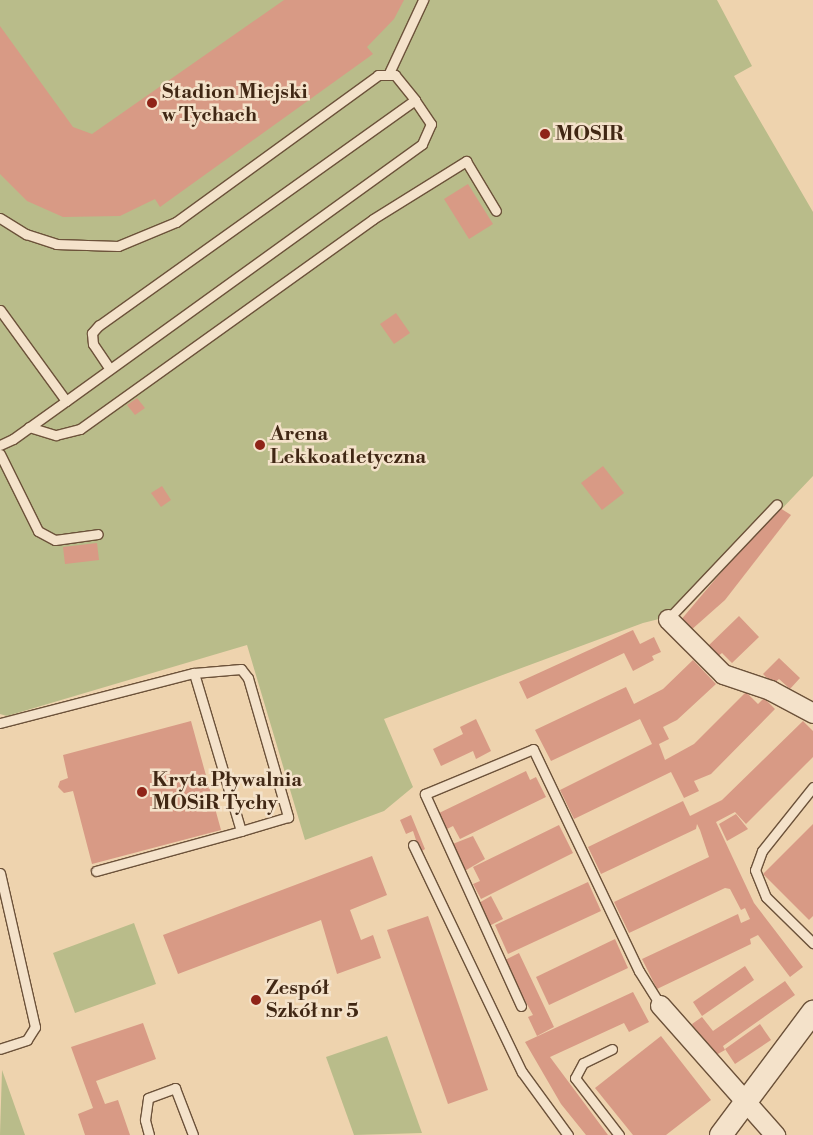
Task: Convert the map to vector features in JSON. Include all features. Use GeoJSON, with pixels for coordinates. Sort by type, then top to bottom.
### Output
{"type":"FeatureCollection","features":[{"type":"Feature","properties":{"kind":"street"},"geometry":{"type":"LineString","coordinates":[[668,619],[723,674],[770,690],[813,713]]}},
{"type":"Feature","properties":{"kind":"street"},"geometry":{"type":"LineString","coordinates":[[660,1005],[748,1102],[775,1135]]}},
{"type":"Feature","properties":{"kind":"street"},"geometry":{"type":"LineString","coordinates":[[721,1135],[748,1102],[813,1012]]}},
{"type":"Feature","properties":{"kind":"lane"},"geometry":{"type":"LineString","coordinates":[[389,73],[423,0]]}},
{"type":"Feature","properties":{"kind":"lane"},"geometry":{"type":"LineString","coordinates":[[0,218],[26,234],[80,247],[118,246],[149,236],[176,222],[378,75],[389,73],[401,80],[431,124],[422,144],[66,401],[29,427],[0,444]]}},
{"type":"Feature","properties":{"kind":"lane"},"geometry":{"type":"LineString","coordinates":[[110,368],[93,344],[92,333],[99,325],[415,100]]}},
{"type":"Feature","properties":{"kind":"lane"},"geometry":{"type":"LineString","coordinates":[[29,427],[56,435],[80,429],[373,218],[466,161],[496,211]]}},
{"type":"Feature","properties":{"kind":"lane"},"geometry":{"type":"LineString","coordinates":[[0,310],[66,401]]}},
{"type":"Feature","properties":{"kind":"lane"},"geometry":{"type":"LineString","coordinates":[[0,454],[38,531],[55,540],[98,534]]}},
{"type":"Feature","properties":{"kind":"lane"},"geometry":{"type":"LineString","coordinates":[[668,619],[777,504]]}},
{"type":"Feature","properties":{"kind":"lane"},"geometry":{"type":"LineString","coordinates":[[0,723],[194,673],[231,667],[248,678],[288,818],[96,872]]}},
{"type":"Feature","properties":{"kind":"lane"},"geometry":{"type":"LineString","coordinates":[[194,673],[241,831]]}},
{"type":"Feature","properties":{"kind":"lane"},"geometry":{"type":"LineString","coordinates":[[521,1006],[425,794],[533,749],[660,1005]]}},
{"type":"Feature","properties":{"kind":"lane"},"geometry":{"type":"LineString","coordinates":[[813,787],[762,851],[755,870],[766,897],[813,943]]}},
{"type":"Feature","properties":{"kind":"lane"},"geometry":{"type":"LineString","coordinates":[[413,845],[522,1072],[568,1135]]}},
{"type":"Feature","properties":{"kind":"lane"},"geometry":{"type":"LineString","coordinates":[[0,873],[35,1026],[32,1036],[0,1049]]}},
{"type":"Feature","properties":{"kind":"lane"},"geometry":{"type":"LineString","coordinates":[[612,1049],[583,1062],[575,1078],[620,1135]]}},
{"type":"Feature","properties":{"kind":"lane"},"geometry":{"type":"LineString","coordinates":[[149,1135],[145,1120],[148,1098],[175,1088],[193,1135]]}},
{"type":"Feature","properties":{"kind":"green space"},"geometry":{"type":"Polygon","coordinates":[[[0,0],[717,0],[752,66],[734,76],[813,212],[813,476],[683,613],[643,623],[384,719],[413,787],[384,811],[305,840],[247,645],[7,716],[0,714],[0,0]]]}},
{"type":"Feature","properties":{"kind":"green space"},"geometry":{"type":"Polygon","coordinates":[[[134,923],[156,984],[75,1013],[53,953],[134,923]]]}},
{"type":"Feature","properties":{"kind":"green space"},"geometry":{"type":"Polygon","coordinates":[[[387,1036],[422,1133],[354,1135],[326,1057],[387,1036]]]}},
{"type":"Feature","properties":{"kind":"green space"},"geometry":{"type":"Polygon","coordinates":[[[2,1070],[25,1135],[0,1135],[2,1070]]]}},
{"type":"Feature","properties":{"kind":"building","name":"Stadion Miejski w Tychach"},"geometry":{"type":"Polygon","coordinates":[[[284,0],[404,0],[394,19],[367,47],[373,54],[160,207],[155,199],[120,216],[63,217],[27,201],[0,174],[0,26],[73,127],[92,134],[284,0]]]}},
{"type":"Feature","properties":{"kind":"building"},"geometry":{"type":"Polygon","coordinates":[[[468,184],[493,224],[469,239],[444,199],[468,184]]]}},
{"type":"Feature","properties":{"kind":"building"},"geometry":{"type":"Polygon","coordinates":[[[396,313],[410,333],[394,344],[380,324],[396,313]]]}},
{"type":"Feature","properties":{"kind":"building"},"geometry":{"type":"Polygon","coordinates":[[[137,398],[145,408],[135,415],[127,405],[137,398]]]}},
{"type":"Feature","properties":{"kind":"building"},"geometry":{"type":"Polygon","coordinates":[[[603,466],[624,493],[602,510],[581,483],[603,466]]]}},
{"type":"Feature","properties":{"kind":"building"},"geometry":{"type":"Polygon","coordinates":[[[162,486],[171,500],[161,507],[151,493],[162,486]]]}},
{"type":"Feature","properties":{"kind":"building"},"geometry":{"type":"Polygon","coordinates":[[[780,508],[791,515],[725,600],[690,631],[680,621],[756,531],[780,508]]]}},
{"type":"Feature","properties":{"kind":"building"},"geometry":{"type":"Polygon","coordinates":[[[97,543],[99,560],[65,564],[63,547],[97,543]]]}},
{"type":"Feature","properties":{"kind":"building"},"geometry":{"type":"Polygon","coordinates":[[[739,616],[759,637],[732,663],[722,653],[716,658],[706,648],[739,616]]]}},
{"type":"Feature","properties":{"kind":"building"},"geometry":{"type":"Polygon","coordinates":[[[633,630],[640,644],[654,637],[661,652],[652,656],[654,660],[633,671],[624,653],[527,699],[519,682],[633,630]]]}},
{"type":"Feature","properties":{"kind":"building"},"geometry":{"type":"Polygon","coordinates":[[[779,658],[800,678],[790,689],[779,679],[773,684],[763,674],[779,658]]]}},
{"type":"Feature","properties":{"kind":"building"},"geometry":{"type":"Polygon","coordinates":[[[693,660],[716,684],[677,720],[663,727],[669,739],[659,744],[665,760],[694,744],[746,692],[758,704],[764,698],[775,709],[711,774],[694,781],[699,791],[684,798],[671,772],[574,819],[560,790],[652,744],[640,719],[551,761],[535,730],[626,687],[634,704],[663,689],[693,660]]]}},
{"type":"Feature","properties":{"kind":"building"},"geometry":{"type":"Polygon","coordinates":[[[476,719],[491,751],[476,759],[473,751],[441,766],[433,749],[463,734],[460,727],[476,719]]]}},
{"type":"Feature","properties":{"kind":"building","name":"Kryta Pływalnia MOSiR Tychy"},"geometry":{"type":"Polygon","coordinates":[[[191,721],[221,830],[92,864],[73,791],[64,793],[58,787],[60,781],[68,778],[63,755],[191,721]]]}},
{"type":"Feature","properties":{"kind":"building"},"geometry":{"type":"Polygon","coordinates":[[[803,721],[813,731],[813,757],[746,824],[735,812],[716,822],[754,903],[803,967],[790,977],[758,935],[750,939],[751,944],[657,989],[642,959],[738,914],[741,923],[750,919],[745,908],[741,910],[730,889],[725,888],[629,933],[614,902],[709,857],[700,830],[697,824],[696,829],[601,874],[588,847],[683,801],[690,816],[722,800],[803,721]]]}},
{"type":"Feature","properties":{"kind":"building"},"geometry":{"type":"Polygon","coordinates":[[[526,771],[530,780],[536,777],[546,797],[460,839],[453,826],[445,830],[437,814],[526,771]]]}},
{"type":"Feature","properties":{"kind":"building"},"geometry":{"type":"Polygon","coordinates":[[[736,814],[748,829],[727,841],[719,824],[736,814]]]}},
{"type":"Feature","properties":{"kind":"building"},"geometry":{"type":"Polygon","coordinates":[[[411,815],[425,849],[420,852],[413,831],[406,834],[400,820],[411,815]]]}},
{"type":"Feature","properties":{"kind":"building"},"geometry":{"type":"Polygon","coordinates":[[[813,824],[813,916],[809,920],[763,874],[813,824]]]}},
{"type":"Feature","properties":{"kind":"building"},"geometry":{"type":"Polygon","coordinates":[[[559,825],[573,853],[481,899],[473,884],[480,881],[473,867],[559,825]]]}},
{"type":"Feature","properties":{"kind":"building"},"geometry":{"type":"Polygon","coordinates":[[[473,836],[485,859],[463,872],[450,845],[473,836]]]}},
{"type":"Feature","properties":{"kind":"building"},"geometry":{"type":"Polygon","coordinates":[[[372,856],[387,895],[350,910],[361,940],[373,935],[381,958],[337,974],[321,920],[178,974],[163,935],[372,856]]]}},
{"type":"Feature","properties":{"kind":"building"},"geometry":{"type":"Polygon","coordinates":[[[588,882],[601,911],[508,954],[495,925],[588,882]]]}},
{"type":"Feature","properties":{"kind":"building"},"geometry":{"type":"Polygon","coordinates":[[[491,896],[503,919],[489,926],[477,904],[491,896]]]}},
{"type":"Feature","properties":{"kind":"building"},"geometry":{"type":"Polygon","coordinates":[[[428,916],[488,1090],[448,1104],[387,930],[428,916]]]}},
{"type":"Feature","properties":{"kind":"building"},"geometry":{"type":"Polygon","coordinates":[[[615,939],[628,968],[549,1005],[536,977],[615,939]]]}},
{"type":"Feature","properties":{"kind":"building"},"geometry":{"type":"Polygon","coordinates":[[[519,953],[554,1027],[537,1036],[528,1017],[533,1015],[503,961],[519,953]]]}},
{"type":"Feature","properties":{"kind":"building"},"geometry":{"type":"Polygon","coordinates":[[[745,966],[754,980],[702,1016],[693,1002],[745,966]]]}},
{"type":"Feature","properties":{"kind":"building"},"geometry":{"type":"Polygon","coordinates":[[[785,981],[795,995],[723,1046],[725,1050],[716,1055],[700,1042],[692,1024],[702,1017],[713,1031],[785,981]]]}},
{"type":"Feature","properties":{"kind":"building"},"geometry":{"type":"Polygon","coordinates":[[[633,992],[649,1022],[629,1032],[624,1023],[550,1057],[608,1135],[586,1135],[561,1104],[525,1042],[633,992]]]}},
{"type":"Feature","properties":{"kind":"building"},"geometry":{"type":"Polygon","coordinates":[[[143,1023],[156,1059],[96,1081],[105,1104],[118,1100],[130,1135],[85,1135],[78,1114],[93,1108],[71,1047],[143,1023]]]}},
{"type":"Feature","properties":{"kind":"building"},"geometry":{"type":"Polygon","coordinates":[[[760,1024],[771,1040],[735,1064],[725,1049],[760,1024]]]}},
{"type":"Feature","properties":{"kind":"building"},"geometry":{"type":"Polygon","coordinates":[[[661,1036],[711,1100],[666,1135],[633,1135],[595,1088],[661,1036]]]}},
{"type":"Feature","properties":{"kind":"place","name":"Stadion Miejski w Tychach"},"geometry":{"type":"Point","coordinates":[152,103]}},
{"type":"Feature","properties":{"kind":"place","name":"MOSIR"},"geometry":{"type":"Point","coordinates":[545,134]}},
{"type":"Feature","properties":{"kind":"place","name":"Arena Lekkoatletyczna"},"geometry":{"type":"Point","coordinates":[260,445]}},
{"type":"Feature","properties":{"kind":"place","name":"Kryta Pływalnia MOSiR Tychy"},"geometry":{"type":"Point","coordinates":[142,792]}},
{"type":"Feature","properties":{"kind":"place","name":"Zespół Szkół nr 5"},"geometry":{"type":"Point","coordinates":[256,1000]}}]}
